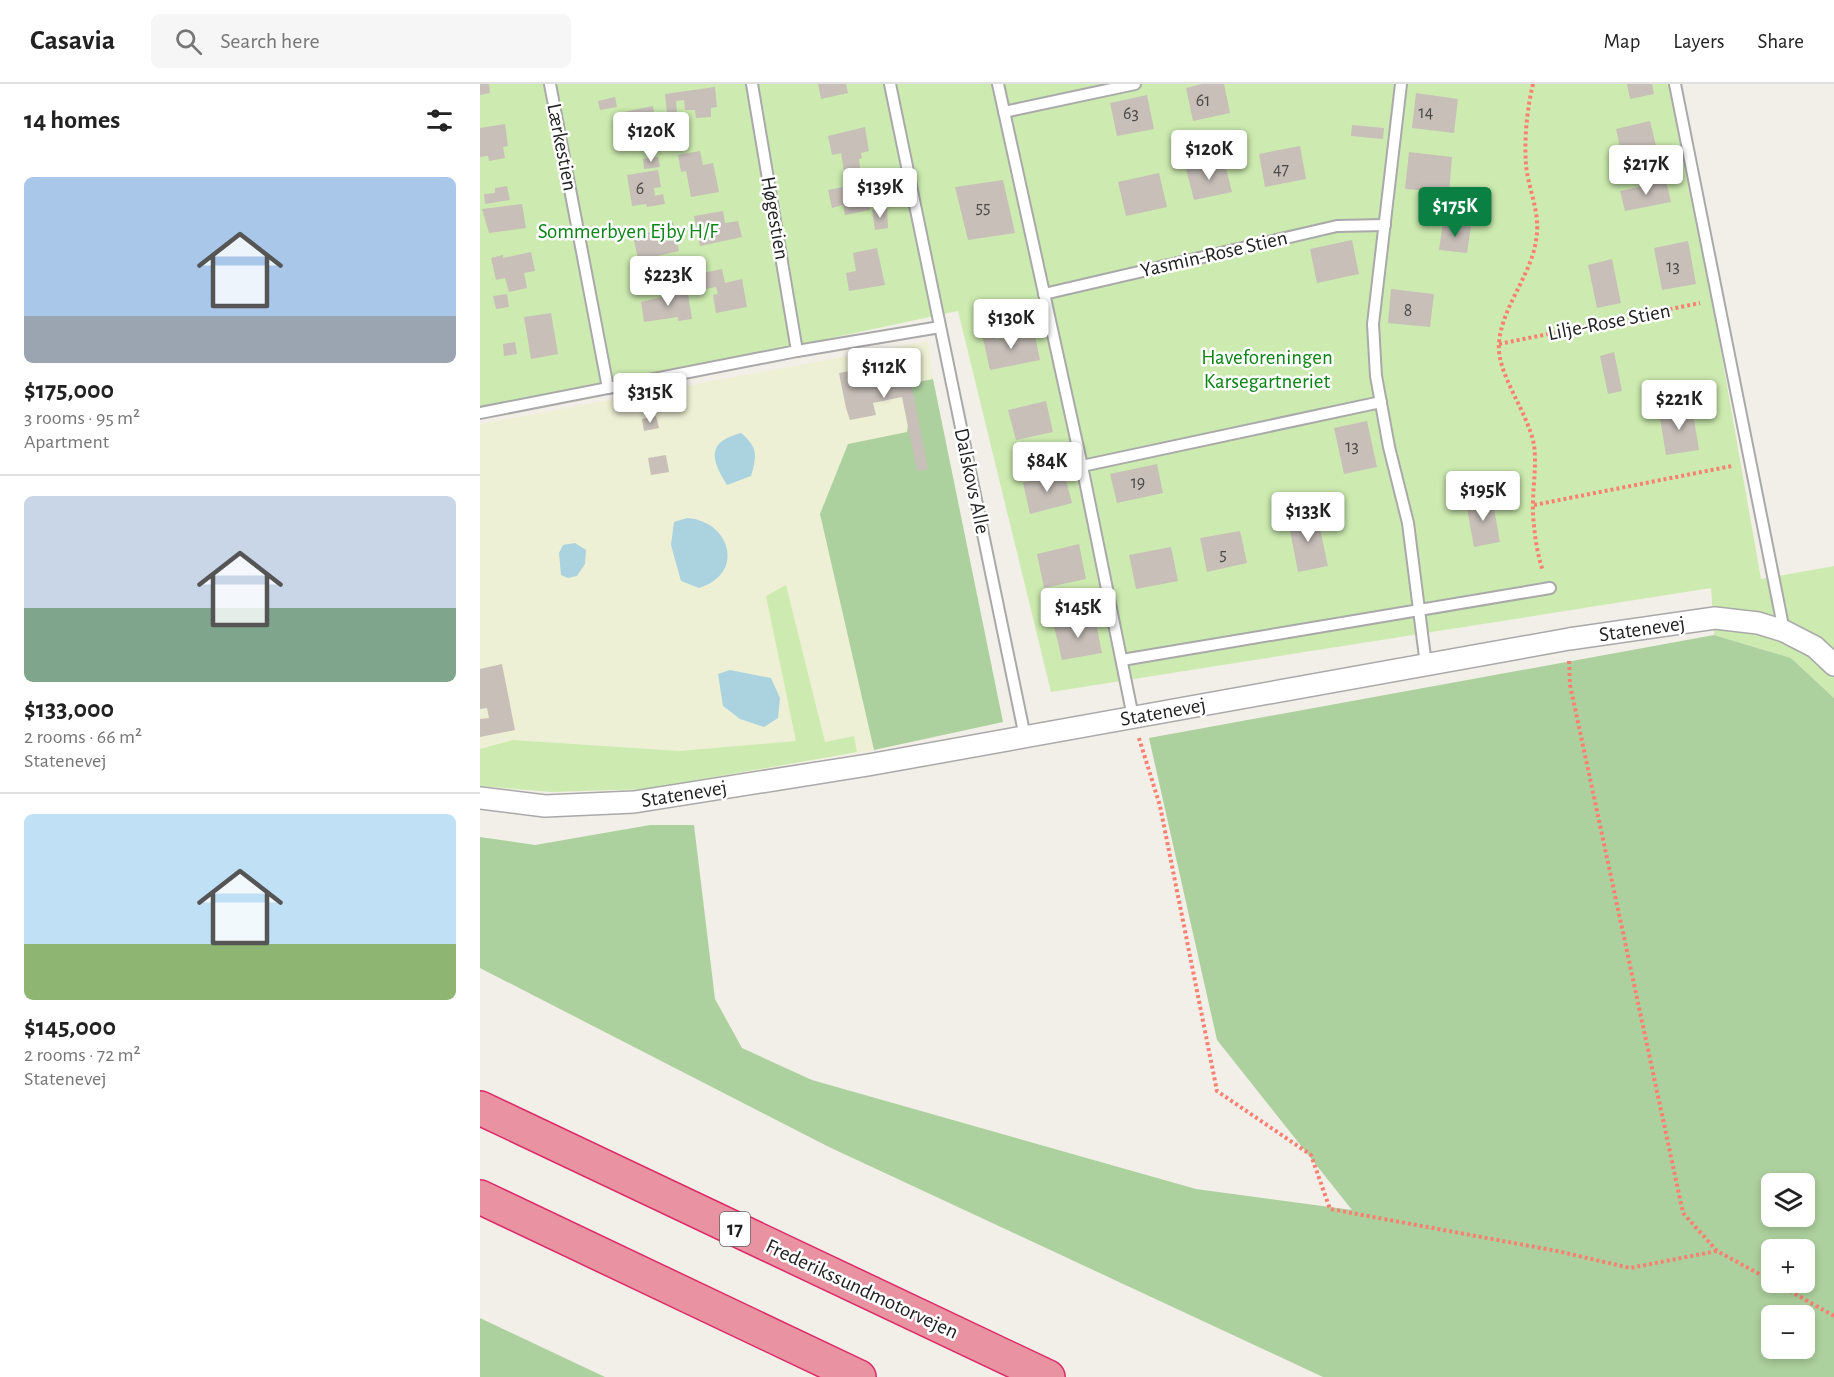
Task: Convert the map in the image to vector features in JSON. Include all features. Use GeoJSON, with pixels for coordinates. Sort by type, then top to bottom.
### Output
{"type":"FeatureCollection","features":[{"type":"Feature","properties":{"kind":"highway","name":"Frederikssundmotorvejen"},"geometry":{"type":"LineString","coordinates":[[480,1108],[1048,1377]]}},
{"type":"Feature","properties":{"kind":"highway"},"geometry":{"type":"LineString","coordinates":[[480,1197],[859,1377]]}},
{"type":"Feature","properties":{"kind":"street","name":"Statenevej"},"geometry":{"type":"LineString","coordinates":[[480,798],[545,806],[634,802],[868,765],[1569,639],[1715,618],[1758,623],[1784,631],[1815,647],[1834,664]]}},
{"type":"Feature","properties":{"kind":"lane","name":"Lærkestien"},"geometry":{"type":"LineString","coordinates":[[550,84],[608,388]]}},
{"type":"Feature","properties":{"kind":"lane","name":"Høgestien"},"geometry":{"type":"LineString","coordinates":[[752,84],[797,351]]}},
{"type":"Feature","properties":{"kind":"lane","name":"Dalskovs Alle"},"geometry":{"type":"LineString","coordinates":[[890,84],[1025,737]]}},
{"type":"Feature","properties":{"kind":"lane"},"geometry":{"type":"LineString","coordinates":[[998,84],[1082,466],[1133,717]]}},
{"type":"Feature","properties":{"kind":"lane"},"geometry":{"type":"LineString","coordinates":[[1004,112],[1135,84]]}},
{"type":"Feature","properties":{"kind":"lane"},"geometry":{"type":"LineString","coordinates":[[1401,84],[1373,324],[1376,376],[1408,523],[1426,665]]}},
{"type":"Feature","properties":{"kind":"lane"},"geometry":{"type":"LineString","coordinates":[[1675,84],[1784,631]]}},
{"type":"Feature","properties":{"kind":"lane","name":"Yasmin-Rose Stien"},"geometry":{"type":"LineString","coordinates":[[1044,294],[1337,226],[1385,225]]}},
{"type":"Feature","properties":{"kind":"lane"},"geometry":{"type":"LineString","coordinates":[[480,413],[797,351],[940,327]]}},
{"type":"Feature","properties":{"kind":"lane"},"geometry":{"type":"LineString","coordinates":[[1082,466],[1381,402]]}},
{"type":"Feature","properties":{"kind":"lane"},"geometry":{"type":"LineString","coordinates":[[1122,660],[1550,588]]}},
{"type":"Feature","properties":{"kind":"path"},"geometry":{"type":"LineString","coordinates":[[1533,84],[1526,166],[1538,231],[1532,258],[1504,318],[1498,344],[1501,368],[1525,414],[1534,445],[1533,505],[1540,562],[1550,588]]}},
{"type":"Feature","properties":{"kind":"path","name":"Lilje-Rose Stien"},"geometry":{"type":"LineString","coordinates":[[1498,344],[1719,300]]}},
{"type":"Feature","properties":{"kind":"path"},"geometry":{"type":"LineString","coordinates":[[1533,505],[1751,462]]}},
{"type":"Feature","properties":{"kind":"path"},"geometry":{"type":"LineString","coordinates":[[1569,639],[1570,686],[1683,1213],[1717,1251],[1761,1275]]}},
{"type":"Feature","properties":{"kind":"path"},"geometry":{"type":"LineString","coordinates":[[1133,717],[1160,806],[1217,1091],[1311,1155],[1330,1209],[1557,1251],[1630,1268],[1717,1251]]}},
{"type":"Feature","properties":{"kind":"path"},"geometry":{"type":"LineString","coordinates":[[1793,1293],[1834,1316]]}},
{"type":"Feature","properties":{"kind":"green space","name":"Haveforeningen Karsegartneriet"},"geometry":{"type":"Polygon","coordinates":[[[480,84],[1674,84],[1761,579],[1834,566],[1834,698],[1791,658],[1714,635],[1711,588],[1051,692],[958,311],[480,413],[480,84]]]}},
{"type":"Feature","properties":{"kind":"green space"},"geometry":{"type":"Polygon","coordinates":[[[928,341],[933,379],[1003,722],[874,750],[646,789],[551,792],[480,786],[480,424],[928,341]]]}},
{"type":"Feature","properties":{"kind":"green space"},"geometry":{"type":"Polygon","coordinates":[[[933,379],[1003,722],[874,750],[820,514],[848,444],[907,432],[913,383],[933,379]]]}},
{"type":"Feature","properties":{"kind":"green space"},"geometry":{"type":"Polygon","coordinates":[[[786,585],[825,742],[854,736],[857,752],[646,789],[551,792],[480,786],[480,749],[513,740],[679,751],[796,741],[766,596],[786,585]]]}},
{"type":"Feature","properties":{"kind":"green space"},"geometry":{"type":"Polygon","coordinates":[[[1714,635],[1791,658],[1834,698],[1834,1377],[1323,1377],[829,1147],[480,968],[480,837],[535,845],[650,825],[694,825],[715,999],[742,1048],[812,1080],[1196,1189],[1352,1210],[1217,1040],[1149,738],[1714,635]]]}},
{"type":"Feature","properties":{"kind":"green space"},"geometry":{"type":"Polygon","coordinates":[[[480,1318],[605,1377],[480,1377],[480,1318]]]}},
{"type":"Feature","properties":{"kind":"water"},"geometry":{"type":"Polygon","coordinates":[[[741,433],[751,443],[755,452],[753,469],[751,476],[727,485],[717,467],[715,452],[722,441],[741,433]]]}},
{"type":"Feature","properties":{"kind":"water"},"geometry":{"type":"Polygon","coordinates":[[[687,518],[702,521],[714,528],[727,548],[727,560],[723,571],[714,581],[699,588],[681,581],[671,545],[674,522],[687,518]]]}},
{"type":"Feature","properties":{"kind":"water"},"geometry":{"type":"Polygon","coordinates":[[[575,543],[586,550],[585,564],[577,576],[568,578],[561,575],[559,553],[563,545],[575,543]]]}},
{"type":"Feature","properties":{"kind":"water"},"geometry":{"type":"Polygon","coordinates":[[[730,670],[771,678],[780,698],[778,718],[764,727],[740,719],[723,706],[718,674],[730,670]]]}},
{"type":"Feature","properties":{"kind":"building"},"geometry":{"type":"Polygon","coordinates":[[[480,84],[489,84],[490,93],[480,95],[480,84]]]}},
{"type":"Feature","properties":{"kind":"building"},"geometry":{"type":"Polygon","coordinates":[[[818,84],[846,84],[848,93],[821,99],[818,84]]]}},
{"type":"Feature","properties":{"kind":"building"},"geometry":{"type":"Polygon","coordinates":[[[1202,84],[1224,84],[1230,113],[1193,121],[1186,88],[1202,84]]]}},
{"type":"Feature","properties":{"kind":"building"},"geometry":{"type":"Polygon","coordinates":[[[1627,84],[1652,84],[1654,94],[1630,99],[1627,84]]]}},
{"type":"Feature","properties":{"kind":"building"},"geometry":{"type":"Polygon","coordinates":[[[715,87],[717,107],[711,108],[711,117],[696,118],[695,110],[685,110],[684,100],[676,101],[677,112],[667,113],[665,94],[715,87]]]}},
{"type":"Feature","properties":{"kind":"building"},"geometry":{"type":"Polygon","coordinates":[[[1416,93],[1458,99],[1454,133],[1412,128],[1416,93]]]}},
{"type":"Feature","properties":{"kind":"building"},"geometry":{"type":"Polygon","coordinates":[[[1147,95],[1154,129],[1117,136],[1110,103],[1147,95]]]}},
{"type":"Feature","properties":{"kind":"building"},"geometry":{"type":"Polygon","coordinates":[[[615,97],[617,107],[600,110],[598,101],[615,97]]]}},
{"type":"Feature","properties":{"kind":"building"},"geometry":{"type":"Polygon","coordinates":[[[653,106],[659,139],[625,146],[619,113],[653,106]]]}},
{"type":"Feature","properties":{"kind":"building"},"geometry":{"type":"Polygon","coordinates":[[[1650,121],[1660,162],[1625,170],[1616,129],[1650,121]]]}},
{"type":"Feature","properties":{"kind":"building"},"geometry":{"type":"Polygon","coordinates":[[[505,124],[508,146],[503,147],[505,158],[489,161],[488,156],[480,157],[480,128],[505,124]]]}},
{"type":"Feature","properties":{"kind":"building"},"geometry":{"type":"Polygon","coordinates":[[[1352,125],[1384,128],[1383,139],[1351,136],[1352,125]]]}},
{"type":"Feature","properties":{"kind":"building"},"geometry":{"type":"Polygon","coordinates":[[[865,127],[869,151],[861,153],[860,168],[844,171],[841,153],[832,155],[828,136],[865,127]]]}},
{"type":"Feature","properties":{"kind":"building"},"geometry":{"type":"Polygon","coordinates":[[[1300,146],[1306,179],[1265,187],[1259,154],[1300,146]]]}},
{"type":"Feature","properties":{"kind":"building"},"geometry":{"type":"Polygon","coordinates":[[[700,151],[703,165],[713,163],[719,192],[691,197],[686,171],[681,172],[678,155],[700,151]]]}},
{"type":"Feature","properties":{"kind":"building"},"geometry":{"type":"Polygon","coordinates":[[[1409,152],[1452,157],[1449,193],[1405,189],[1409,152]]]}},
{"type":"Feature","properties":{"kind":"building"},"geometry":{"type":"Polygon","coordinates":[[[658,157],[660,167],[644,169],[643,159],[658,157]]]}},
{"type":"Feature","properties":{"kind":"building"},"geometry":{"type":"Polygon","coordinates":[[[1224,161],[1232,192],[1194,200],[1186,169],[1224,161]]]}},
{"type":"Feature","properties":{"kind":"building"},"geometry":{"type":"Polygon","coordinates":[[[658,170],[661,187],[654,188],[655,196],[663,194],[665,204],[647,207],[646,204],[632,206],[627,175],[658,170]]]}},
{"type":"Feature","properties":{"kind":"building"},"geometry":{"type":"Polygon","coordinates":[[[1159,173],[1167,207],[1126,216],[1118,182],[1159,173]]]}},
{"type":"Feature","properties":{"kind":"building"},"geometry":{"type":"Polygon","coordinates":[[[1003,180],[1015,233],[968,240],[955,187],[1003,180]]]}},
{"type":"Feature","properties":{"kind":"building"},"geometry":{"type":"Polygon","coordinates":[[[874,181],[876,190],[873,191],[874,198],[868,200],[870,210],[845,215],[843,205],[832,208],[828,190],[874,181]]]}},
{"type":"Feature","properties":{"kind":"building"},"geometry":{"type":"Polygon","coordinates":[[[1666,181],[1671,202],[1625,211],[1620,191],[1666,181]]]}},
{"type":"Feature","properties":{"kind":"building"},"geometry":{"type":"Polygon","coordinates":[[[507,186],[510,200],[485,204],[484,194],[495,193],[495,188],[507,186]]]}},
{"type":"Feature","properties":{"kind":"building"},"geometry":{"type":"Polygon","coordinates":[[[522,204],[526,228],[489,233],[482,209],[522,204]]]}},
{"type":"Feature","properties":{"kind":"building"},"geometry":{"type":"Polygon","coordinates":[[[887,208],[888,228],[875,230],[872,210],[887,208]]]}},
{"type":"Feature","properties":{"kind":"building"},"geometry":{"type":"Polygon","coordinates":[[[723,211],[725,223],[738,221],[742,237],[700,246],[694,216],[723,211]]]}},
{"type":"Feature","properties":{"kind":"building"},"geometry":{"type":"Polygon","coordinates":[[[673,222],[679,251],[653,257],[657,273],[642,276],[633,236],[659,230],[658,225],[673,222]]]}},
{"type":"Feature","properties":{"kind":"building"},"geometry":{"type":"Polygon","coordinates":[[[1443,222],[1471,226],[1467,253],[1439,250],[1443,222]]]}},
{"type":"Feature","properties":{"kind":"building"},"geometry":{"type":"Polygon","coordinates":[[[1352,240],[1359,274],[1317,283],[1310,249],[1352,240]]]}},
{"type":"Feature","properties":{"kind":"building"},"geometry":{"type":"Polygon","coordinates":[[[1688,241],[1696,284],[1662,290],[1654,248],[1688,241]]]}},
{"type":"Feature","properties":{"kind":"building"},"geometry":{"type":"Polygon","coordinates":[[[877,248],[885,285],[849,291],[846,273],[856,271],[853,253],[877,248]]]}},
{"type":"Feature","properties":{"kind":"building"},"geometry":{"type":"Polygon","coordinates":[[[531,252],[535,271],[524,273],[527,288],[509,292],[505,278],[496,280],[491,258],[531,252]]]}},
{"type":"Feature","properties":{"kind":"building"},"geometry":{"type":"Polygon","coordinates":[[[1612,259],[1621,303],[1597,308],[1588,265],[1612,259]]]}},
{"type":"Feature","properties":{"kind":"building"},"geometry":{"type":"Polygon","coordinates":[[[722,269],[725,283],[742,279],[747,307],[716,313],[713,295],[718,294],[716,287],[706,289],[703,273],[722,269]]]}},
{"type":"Feature","properties":{"kind":"building"},"geometry":{"type":"Polygon","coordinates":[[[681,285],[682,294],[688,294],[692,319],[678,321],[678,317],[644,322],[641,302],[674,294],[673,287],[681,285]]]}},
{"type":"Feature","properties":{"kind":"building"},"geometry":{"type":"Polygon","coordinates":[[[1391,289],[1434,294],[1430,327],[1388,323],[1391,289]]]}},
{"type":"Feature","properties":{"kind":"building"},"geometry":{"type":"Polygon","coordinates":[[[507,294],[509,307],[496,309],[493,296],[507,294]]]}},
{"type":"Feature","properties":{"kind":"building"},"geometry":{"type":"Polygon","coordinates":[[[551,313],[558,354],[531,359],[524,317],[551,313]]]}},
{"type":"Feature","properties":{"kind":"building"},"geometry":{"type":"Polygon","coordinates":[[[1034,331],[1040,360],[990,370],[983,338],[995,336],[996,339],[1034,331]]]}},
{"type":"Feature","properties":{"kind":"building"},"geometry":{"type":"Polygon","coordinates":[[[515,342],[517,354],[504,356],[503,344],[515,342]]]}},
{"type":"Feature","properties":{"kind":"building"},"geometry":{"type":"Polygon","coordinates":[[[1614,352],[1622,391],[1608,394],[1600,356],[1614,352]]]}},
{"type":"Feature","properties":{"kind":"building"},"geometry":{"type":"Polygon","coordinates":[[[896,362],[897,368],[908,367],[928,469],[917,471],[902,397],[873,403],[876,415],[850,420],[846,408],[839,373],[896,362]]]}},
{"type":"Feature","properties":{"kind":"building"},"geometry":{"type":"Polygon","coordinates":[[[1046,401],[1053,432],[1016,440],[1008,410],[1046,401]]]}},
{"type":"Feature","properties":{"kind":"building"},"geometry":{"type":"Polygon","coordinates":[[[1692,407],[1699,450],[1666,455],[1659,412],[1692,407]]]}},
{"type":"Feature","properties":{"kind":"building"},"geometry":{"type":"Polygon","coordinates":[[[656,416],[659,428],[644,431],[642,419],[656,416]]]}},
{"type":"Feature","properties":{"kind":"building"},"geometry":{"type":"Polygon","coordinates":[[[1367,421],[1377,467],[1344,474],[1334,428],[1367,421]]]}},
{"type":"Feature","properties":{"kind":"building"},"geometry":{"type":"Polygon","coordinates":[[[666,455],[669,472],[651,475],[648,458],[666,455]]]}},
{"type":"Feature","properties":{"kind":"building"},"geometry":{"type":"Polygon","coordinates":[[[1157,464],[1163,493],[1117,503],[1110,474],[1157,464]]]}},
{"type":"Feature","properties":{"kind":"building"},"geometry":{"type":"Polygon","coordinates":[[[1064,472],[1072,503],[1030,514],[1023,483],[1064,472]]]}},
{"type":"Feature","properties":{"kind":"building"},"geometry":{"type":"Polygon","coordinates":[[[1492,498],[1500,542],[1474,547],[1466,503],[1492,498]]]}},
{"type":"Feature","properties":{"kind":"building"},"geometry":{"type":"Polygon","coordinates":[[[1317,514],[1328,566],[1298,572],[1288,520],[1317,514]]]}},
{"type":"Feature","properties":{"kind":"building"},"geometry":{"type":"Polygon","coordinates":[[[1240,531],[1247,563],[1207,572],[1200,538],[1240,531]]]}},
{"type":"Feature","properties":{"kind":"building"},"geometry":{"type":"Polygon","coordinates":[[[1079,544],[1086,579],[1044,588],[1037,554],[1079,544]]]}},
{"type":"Feature","properties":{"kind":"building"},"geometry":{"type":"Polygon","coordinates":[[[1171,547],[1178,581],[1136,589],[1129,555],[1171,547]]]}},
{"type":"Feature","properties":{"kind":"building"},"geometry":{"type":"Polygon","coordinates":[[[1095,618],[1102,653],[1062,660],[1054,626],[1095,618]]]}},
{"type":"Feature","properties":{"kind":"building"},"geometry":{"type":"Polygon","coordinates":[[[502,664],[515,730],[480,737],[480,719],[489,718],[487,708],[480,709],[480,669],[502,664]]]}},
{"type":"Feature","properties":{"kind":"park label","name":"Sommerbyen Ejby H/F"},"geometry":{"type":"Point","coordinates":[628,231]}}]}
